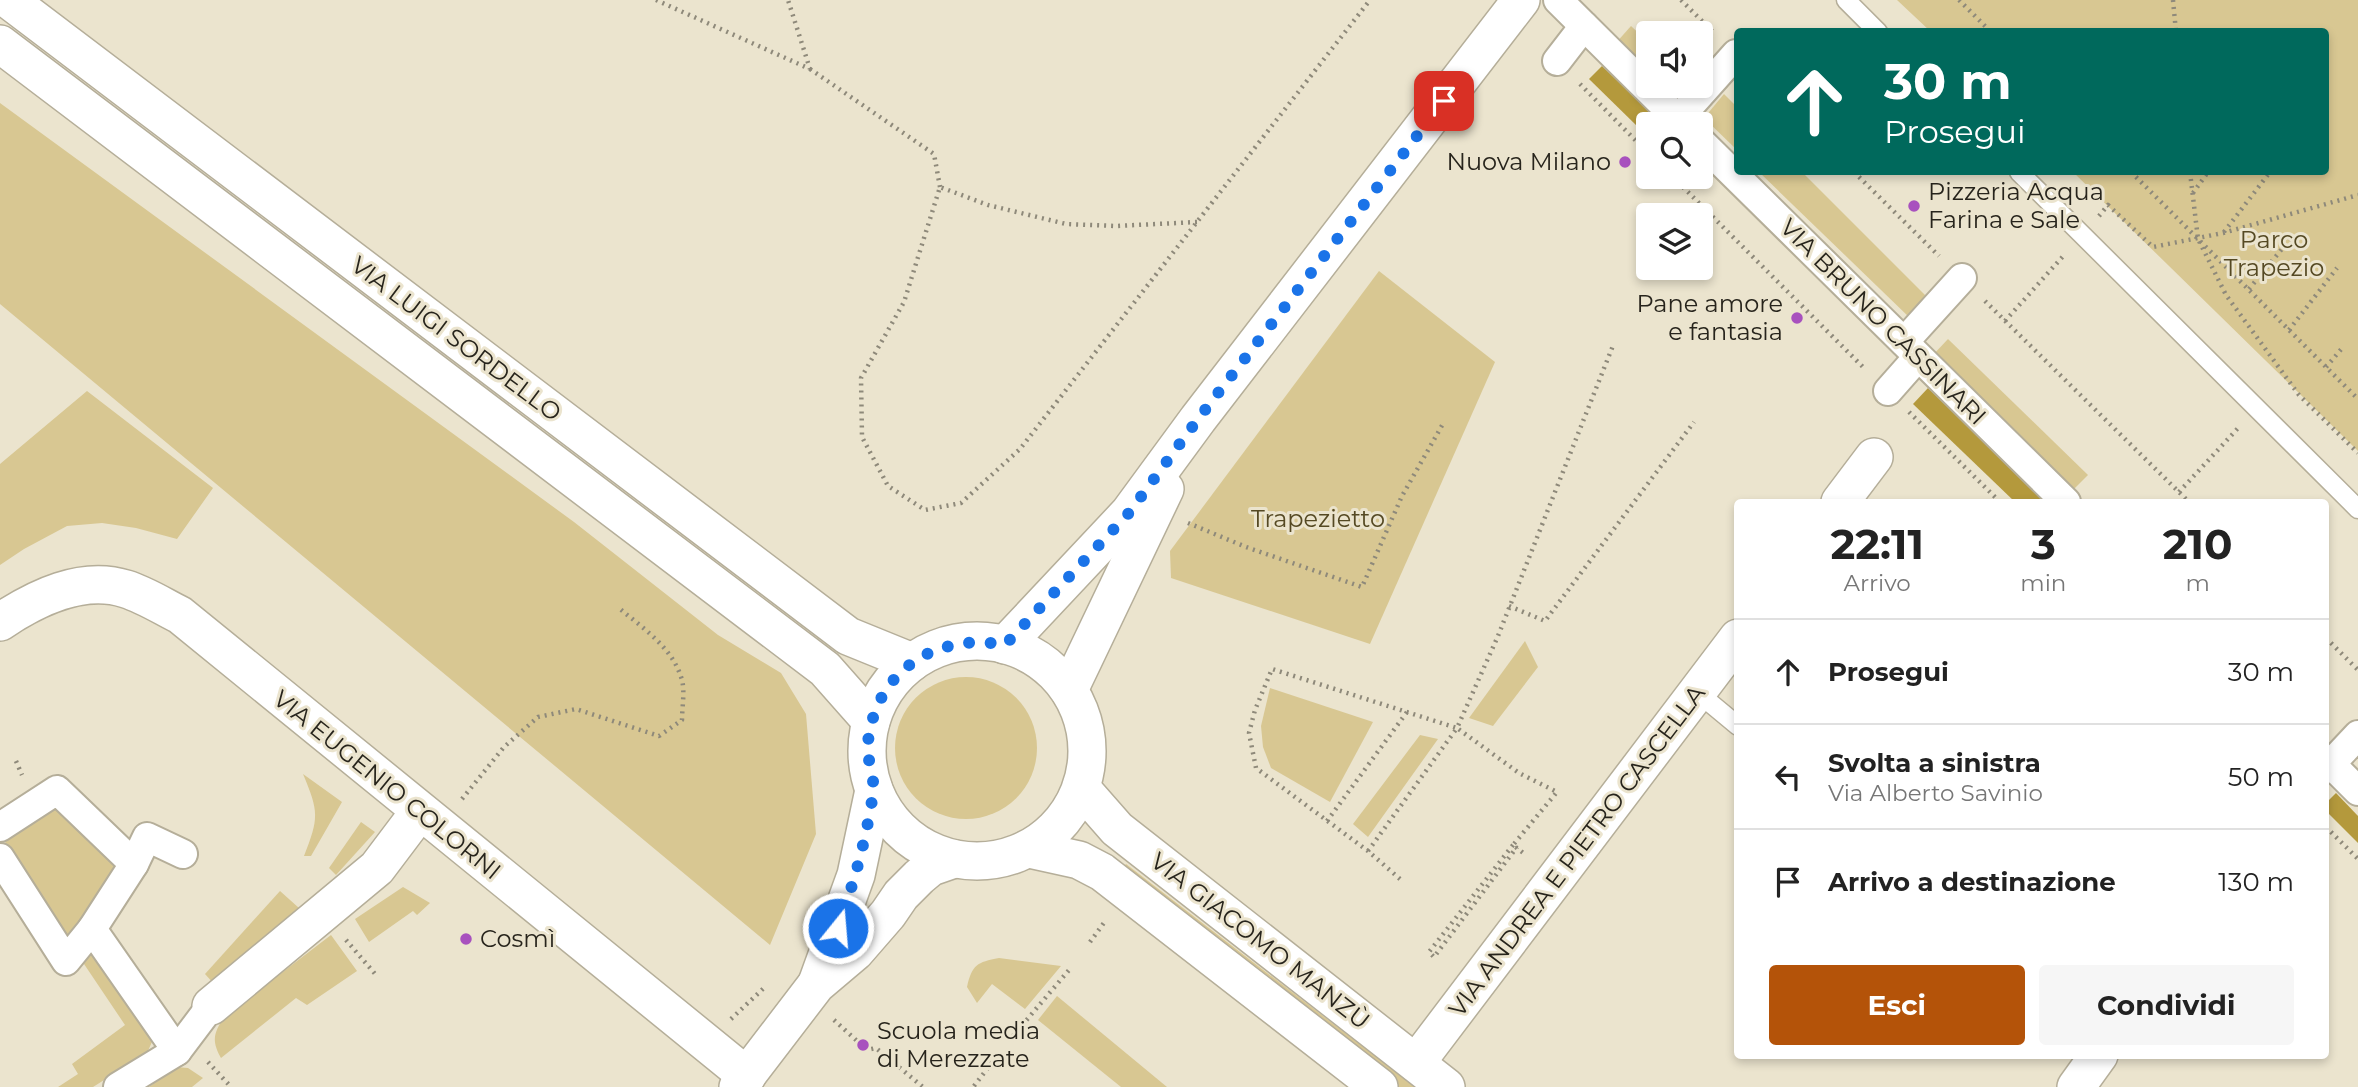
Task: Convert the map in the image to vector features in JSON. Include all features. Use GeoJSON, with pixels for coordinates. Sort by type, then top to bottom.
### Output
{"type":"FeatureCollection","features":[{"type":"Feature","properties":{"kind":"street","name":"VIA LUIGI SORDELLO"},"geometry":{"type":"LineString","coordinates":[[9,0],[848,636],[912,662]]}},
{"type":"Feature","properties":{"kind":"street"},"geometry":{"type":"LineString","coordinates":[[1005,645],[1129,513],[1198,419],[1521,0]]}},
{"type":"Feature","properties":{"kind":"street"},"geometry":{"type":"LineString","coordinates":[[1558,0],[1670,112]]}},
{"type":"Feature","properties":{"kind":"street"},"geometry":{"type":"LineString","coordinates":[[1557,61],[1584,26]]}},
{"type":"Feature","properties":{"kind":"street","name":"VIA LUIGI SORDELLO"},"geometry":{"type":"LineString","coordinates":[[0,44],[825,669],[871,721]]}},
{"type":"Feature","properties":{"kind":"street"},"geometry":{"type":"LineString","coordinates":[[1688,112],[1734,56]]}},
{"type":"Feature","properties":{"kind":"street","name":"VIA BRUNO CASSINARI"},"geometry":{"type":"LineString","coordinates":[[1713,154],[1734,175]]}},
{"type":"Feature","properties":{"kind":"street","name":"VIA BRUNO CASSINARI"},"geometry":{"type":"LineString","coordinates":[[1734,175],[2063,499]]}},
{"type":"Feature","properties":{"kind":"street"},"geometry":{"type":"LineString","coordinates":[[1888,391],[1911,349],[1962,278]]}},
{"type":"Feature","properties":{"kind":"street"},"geometry":{"type":"LineString","coordinates":[[1069,690],[1198,419]]}},
{"type":"Feature","properties":{"kind":"street"},"geometry":{"type":"LineString","coordinates":[[1842,499],[1874,457]]}},
{"type":"Feature","properties":{"kind":"street","name":"VIA EUGENIO COLORNI"},"geometry":{"type":"LineString","coordinates":[[0,622],[57,590],[102,586],[123,588],[180,615],[707,1045],[742,1081]]}},
{"type":"Feature","properties":{"kind":"street"},"geometry":{"type":"LineString","coordinates":[[986,641],[1005,645],[1041,662],[1056,674],[1069,690],[1080,711],[1086,737],[1087,761],[1081,788],[1069,812],[1052,833],[1029,849],[993,860],[973,862],[954,859],[914,842],[884,810],[874,790],[868,767],[867,744],[871,721],[880,699],[894,679],[912,662],[947,645],[986,641]]}},
{"type":"Feature","properties":{"kind":"street","name":"VIA ANDREA E PIETRO CASCELLA"},"geometry":{"type":"LineString","coordinates":[[1416,1063],[1734,643]]}},
{"type":"Feature","properties":{"kind":"street"},"geometry":{"type":"LineString","coordinates":[[2329,762],[2358,735]]}},
{"type":"Feature","properties":{"kind":"street"},"geometry":{"type":"LineString","coordinates":[[2329,766],[2358,791]]}},
{"type":"Feature","properties":{"kind":"street","name":"VIA GIACOMO MANZÙ"},"geometry":{"type":"LineString","coordinates":[[1081,788],[1117,829],[1446,1087]]}},
{"type":"Feature","properties":{"kind":"street"},"geometry":{"type":"LineString","coordinates":[[0,827],[57,790],[134,864]]}},
{"type":"Feature","properties":{"kind":"street"},"geometry":{"type":"LineString","coordinates":[[816,985],[856,875],[874,790]]}},
{"type":"Feature","properties":{"kind":"street"},"geometry":{"type":"LineString","coordinates":[[118,1087],[177,1051],[211,1006],[377,868],[420,811]]}},
{"type":"Feature","properties":{"kind":"street"},"geometry":{"type":"LineString","coordinates":[[0,858],[66,961],[92,929],[134,864],[147,837],[183,854]]}},
{"type":"Feature","properties":{"kind":"street","name":"VIA GIACOMO MANZÙ"},"geometry":{"type":"LineString","coordinates":[[1029,849],[1079,860],[1102,872],[1379,1087]]}},
{"type":"Feature","properties":{"kind":"street"},"geometry":{"type":"LineString","coordinates":[[742,1081],[816,985],[855,952],[901,895],[931,867],[954,859]]}},
{"type":"Feature","properties":{"kind":"street"},"geometry":{"type":"LineString","coordinates":[[92,929],[177,1051]]}},
{"type":"Feature","properties":{"kind":"street"},"geometry":{"type":"LineString","coordinates":[[2076,1087],[2096,1059]]}},
{"type":"Feature","properties":{"kind":"lane"},"geometry":{"type":"LineString","coordinates":[[1846,0],[1874,28]]}},
{"type":"Feature","properties":{"kind":"lane"},"geometry":{"type":"LineString","coordinates":[[2022,175],[2358,509]]}},
{"type":"Feature","properties":{"kind":"lane"},"geometry":{"type":"LineString","coordinates":[[1696,692],[1734,723]]}},
{"type":"Feature","properties":{"kind":"path"},"geometry":{"type":"LineString","coordinates":[[656,0],[810,69],[934,154],[940,187],[904,302],[860,378],[862,438],[888,486],[925,510],[961,503],[1020,449],[1370,0]]}},
{"type":"Feature","properties":{"kind":"path"},"geometry":{"type":"LineString","coordinates":[[788,0],[810,69]]}},
{"type":"Feature","properties":{"kind":"path"},"geometry":{"type":"LineString","coordinates":[[1681,0],[1734,52]]}},
{"type":"Feature","properties":{"kind":"path"},"geometry":{"type":"LineString","coordinates":[[1959,0],[1987,28]]}},
{"type":"Feature","properties":{"kind":"path"},"geometry":{"type":"LineString","coordinates":[[2173,0],[2176,28]]}},
{"type":"Feature","properties":{"kind":"path"},"geometry":{"type":"LineString","coordinates":[[1557,61],[1636,141]]}},
{"type":"Feature","properties":{"kind":"path"},"geometry":{"type":"LineString","coordinates":[[1857,175],[2186,499]]}},
{"type":"Feature","properties":{"kind":"path"},"geometry":{"type":"LineString","coordinates":[[2135,175],[2358,399]]}},
{"type":"Feature","properties":{"kind":"path"},"geometry":{"type":"LineString","coordinates":[[2190,175],[2198,239],[2226,295],[2299,395],[2358,453]]}},
{"type":"Feature","properties":{"kind":"path"},"geometry":{"type":"LineString","coordinates":[[2192,194],[2206,175]]}},
{"type":"Feature","properties":{"kind":"path"},"geometry":{"type":"LineString","coordinates":[[2223,233],[2268,175]]}},
{"type":"Feature","properties":{"kind":"path"},"geometry":{"type":"LineString","coordinates":[[940,187],[988,205],[1066,224],[1116,226],[1197,222]]}},
{"type":"Feature","properties":{"kind":"path"},"geometry":{"type":"LineString","coordinates":[[1685,189],[1997,499]]}},
{"type":"Feature","properties":{"kind":"path"},"geometry":{"type":"LineString","coordinates":[[2005,321],[2108,205],[2153,247],[2223,233],[2358,195]]}},
{"type":"Feature","properties":{"kind":"path"},"geometry":{"type":"LineString","coordinates":[[2249,289],[2291,238]]}},
{"type":"Feature","properties":{"kind":"path"},"geometry":{"type":"LineString","coordinates":[[2289,330],[2337,268]]}},
{"type":"Feature","properties":{"kind":"path"},"geometry":{"type":"LineString","coordinates":[[1368,851],[1457,729],[1614,343]]}},
{"type":"Feature","properties":{"kind":"path"},"geometry":{"type":"LineString","coordinates":[[2326,367],[2344,345]]}},
{"type":"Feature","properties":{"kind":"path"},"geometry":{"type":"LineString","coordinates":[[2179,492],[2248,418]]}},
{"type":"Feature","properties":{"kind":"path"},"geometry":{"type":"LineString","coordinates":[[1180,520],[1246,547],[1363,587],[1402,496],[1444,422]]}},
{"type":"Feature","properties":{"kind":"path"},"geometry":{"type":"LineString","coordinates":[[1509,606],[1545,621],[1694,422]]}},
{"type":"Feature","properties":{"kind":"path"},"geometry":{"type":"LineString","coordinates":[[1365,563],[1371,566]]}},
{"type":"Feature","properties":{"kind":"path"},"geometry":{"type":"LineString","coordinates":[[504,747],[538,717],[576,709],[659,736],[682,720],[682,681],[670,655],[660,642],[620,608]]}},
{"type":"Feature","properties":{"kind":"path"},"geometry":{"type":"LineString","coordinates":[[2329,641],[2358,670]]}},
{"type":"Feature","properties":{"kind":"path"},"geometry":{"type":"LineString","coordinates":[[1400,879],[1368,851],[1256,768],[1249,733],[1255,710],[1272,669],[1457,729],[1519,773],[1556,792],[1434,957],[1429,953],[1515,846]]}},
{"type":"Feature","properties":{"kind":"path"},"geometry":{"type":"LineString","coordinates":[[1327,821],[1407,712]]}},
{"type":"Feature","properties":{"kind":"path"},"geometry":{"type":"LineString","coordinates":[[2329,830],[2358,859]]}},
{"type":"Feature","properties":{"kind":"path"},"geometry":{"type":"LineString","coordinates":[[1515,846],[1527,855]]}},
{"type":"Feature","properties":{"kind":"path"},"geometry":{"type":"LineString","coordinates":[[323,913],[376,975]]}},
{"type":"Feature","properties":{"kind":"path"},"geometry":{"type":"LineString","coordinates":[[1090,942],[1108,916]]}},
{"type":"Feature","properties":{"kind":"path"},"geometry":{"type":"LineString","coordinates":[[1013,1036],[1069,970]]}},
{"type":"Feature","properties":{"kind":"path"},"geometry":{"type":"LineString","coordinates":[[707,1045],[774,979]]}},
{"type":"Feature","properties":{"kind":"path"},"geometry":{"type":"LineString","coordinates":[[832,1018],[867,1050],[876,1048],[923,1087]]}},
{"type":"Feature","properties":{"kind":"path"},"geometry":{"type":"LineString","coordinates":[[974,1086],[995,1060]]}},
{"type":"Feature","properties":{"kind":"green space","name":"Parco Trapezio"},"geometry":{"type":"Polygon","coordinates":[[[1897,0],[2358,0],[2358,451],[2076,175],[2329,175],[2329,28],[1927,28],[1897,0]]]}},
{"type":"Feature","properties":{"kind":"green space"},"geometry":{"type":"Polygon","coordinates":[[[1631,26],[1636,31],[1636,64],[1615,44],[1631,26]]]}},
{"type":"Feature","properties":{"kind":"green space"},"geometry":{"type":"Polygon","coordinates":[[[1724,94],[1734,104],[1734,147],[1713,127],[1713,112],[1709,112],[1724,94]]]}},
{"type":"Feature","properties":{"kind":"green space"},"geometry":{"type":"Polygon","coordinates":[[[0,103],[574,522],[718,635],[781,673],[806,714],[816,834],[770,945],[0,304],[0,103]]]}},
{"type":"Feature","properties":{"kind":"green space"},"geometry":{"type":"Polygon","coordinates":[[[1762,175],[1805,175],[1927,297],[1911,319],[1762,175]]]}},
{"type":"Feature","properties":{"kind":"green space","name":"Trapezietto"},"geometry":{"type":"Polygon","coordinates":[[[1379,271],[1495,362],[1370,644],[1171,578],[1170,551],[1379,271]]]}},
{"type":"Feature","properties":{"kind":"green space"},"geometry":{"type":"Polygon","coordinates":[[[1948,339],[2088,475],[2072,491],[1932,356],[1948,339]]]}},
{"type":"Feature","properties":{"kind":"green space"},"geometry":{"type":"Polygon","coordinates":[[[87,391],[213,488],[177,539],[136,528],[102,523],[67,526],[0,565],[0,464],[87,391]]]}},
{"type":"Feature","properties":{"kind":"green space"},"geometry":{"type":"Polygon","coordinates":[[[1525,641],[1538,667],[1493,726],[1469,718],[1525,641]]]}},
{"type":"Feature","properties":{"kind":"green space"},"geometry":{"type":"Polygon","coordinates":[[[966,677],[993,683],[1016,698],[1031,721],[1037,748],[1031,775],[1016,798],[993,813],[966,819],[939,813],[916,798],[901,775],[895,748],[901,721],[916,698],[939,683],[966,677]]]}},
{"type":"Feature","properties":{"kind":"green space"},"geometry":{"type":"Polygon","coordinates":[[[1270,688],[1373,722],[1330,802],[1271,768],[1263,747],[1261,726],[1270,688]]]}},
{"type":"Feature","properties":{"kind":"green space"},"geometry":{"type":"Polygon","coordinates":[[[1420,735],[1438,739],[1368,837],[1353,824],[1420,735]]]}},
{"type":"Feature","properties":{"kind":"green space"},"geometry":{"type":"Polygon","coordinates":[[[303,774],[342,802],[311,856],[304,856],[315,815],[303,774]]]}},
{"type":"Feature","properties":{"kind":"green space"},"geometry":{"type":"Polygon","coordinates":[[[51,799],[122,861],[67,938],[5,842],[51,799]]]}},
{"type":"Feature","properties":{"kind":"green space"},"geometry":{"type":"Polygon","coordinates":[[[361,822],[375,832],[336,875],[329,868],[361,822]]]}},
{"type":"Feature","properties":{"kind":"green space"},"geometry":{"type":"Polygon","coordinates":[[[1126,864],[1415,1087],[1396,1087],[1121,870],[1126,864]]]}},
{"type":"Feature","properties":{"kind":"green space"},"geometry":{"type":"Polygon","coordinates":[[[403,887],[430,903],[417,915],[413,911],[369,942],[355,919],[403,887]]]}},
{"type":"Feature","properties":{"kind":"green space"},"geometry":{"type":"Polygon","coordinates":[[[280,891],[299,908],[214,984],[205,974],[280,891]]]}},
{"type":"Feature","properties":{"kind":"green space"},"geometry":{"type":"Polygon","coordinates":[[[331,935],[357,971],[307,1005],[296,998],[221,1058],[215,1037],[224,1017],[331,935]]]}},
{"type":"Feature","properties":{"kind":"green space"},"geometry":{"type":"Polygon","coordinates":[[[92,948],[156,1033],[147,1053],[93,1087],[58,1087],[78,1074],[72,1064],[125,1025],[82,961],[92,948]]]}},
{"type":"Feature","properties":{"kind":"green space"},"geometry":{"type":"Polygon","coordinates":[[[999,958],[1061,966],[1025,1009],[992,984],[977,1003],[967,987],[971,974],[981,963],[999,958]]]}},
{"type":"Feature","properties":{"kind":"green space"},"geometry":{"type":"Polygon","coordinates":[[[1057,996],[1167,1087],[1121,1087],[1038,1020],[1057,996]]]}},
{"type":"Feature","properties":{"kind":"green space"},"geometry":{"type":"Polygon","coordinates":[[[176,1067],[188,1068],[203,1078],[192,1087],[149,1087],[176,1067]]]}},
{"type":"Feature","properties":{"kind":"shaded area"},"geometry":{"type":"Polygon","coordinates":[[[1602,66],[1650,112],[1636,112],[1636,125],[1589,79],[1602,66]]]}},
{"type":"Feature","properties":{"kind":"shaded area"},"geometry":{"type":"Polygon","coordinates":[[[1928,388],[2044,499],[2012,499],[1913,404],[1928,388]]]}},
{"type":"Feature","properties":{"kind":"shaded area"},"geometry":{"type":"Polygon","coordinates":[[[2336,793],[2358,816],[2358,843],[2329,814],[2329,800],[2336,793]]]}},
{"type":"Feature","properties":{"kind":"place","name":"Nuova Milano"},"geometry":{"type":"Point","coordinates":[1625,162]}},
{"type":"Feature","properties":{"kind":"place","name":"Pizzeria Acqua Farina e Sale"},"geometry":{"type":"Point","coordinates":[1914,206]}},
{"type":"Feature","properties":{"kind":"place","name":"Pane amore e fantasia"},"geometry":{"type":"Point","coordinates":[1797,318]}},
{"type":"Feature","properties":{"kind":"place","name":"Cosmì"},"geometry":{"type":"Point","coordinates":[466,939]}},
{"type":"Feature","properties":{"kind":"place","name":"Scuola media di Merezzate"},"geometry":{"type":"Point","coordinates":[863,1045]}},
{"type":"Feature","properties":{"kind":"route"},"geometry":{"type":"LineString","coordinates":[[838,928],[856,875],[874,790],[868,767],[867,744],[871,721],[880,699],[894,679],[912,662],[947,645],[986,641],[1005,645],[1129,513],[1198,419],[1444,101]]}}]}
